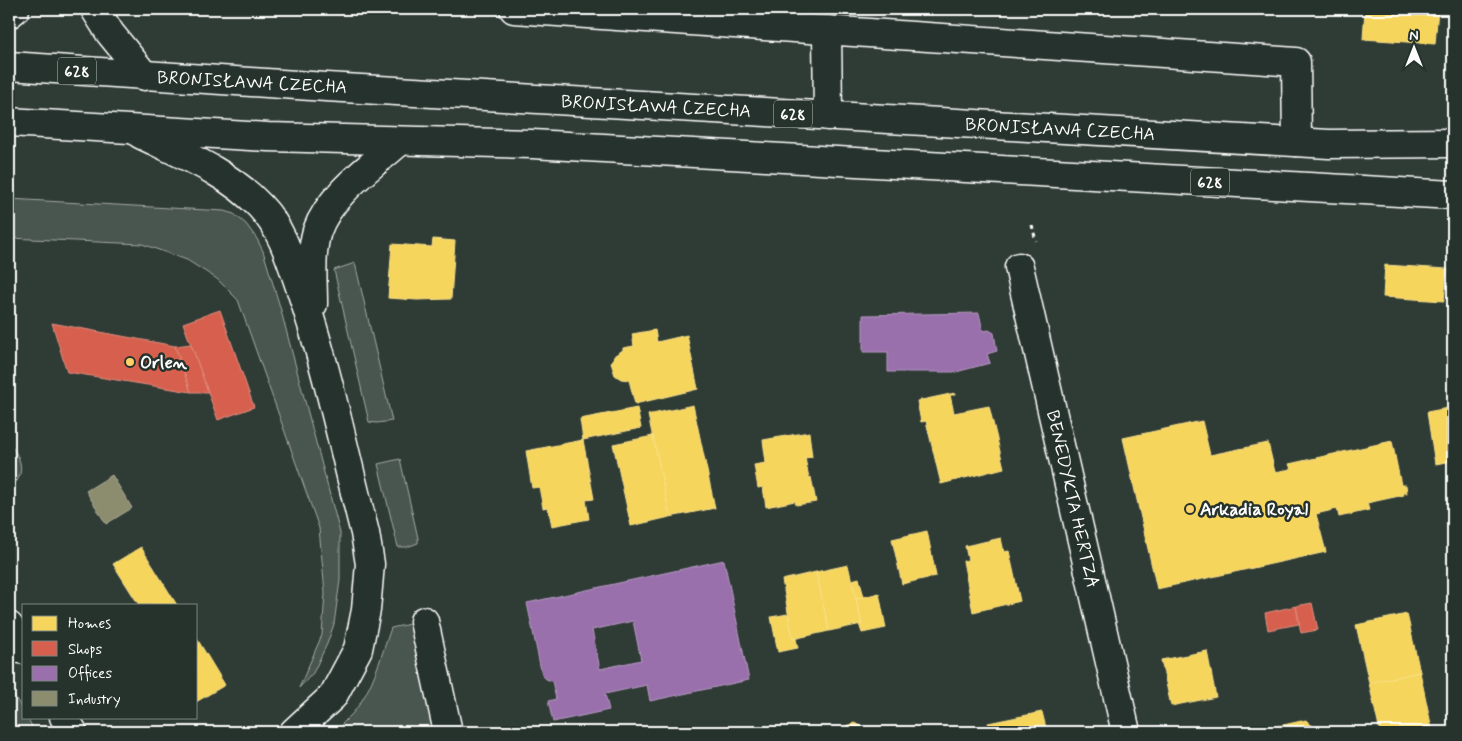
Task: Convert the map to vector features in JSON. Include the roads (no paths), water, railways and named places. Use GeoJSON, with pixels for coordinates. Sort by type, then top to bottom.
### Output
{"type":"FeatureCollection","features":[{"type":"Feature","properties":{"kind":"main road"},"geometry":{"type":"LineString","coordinates":[[9,14],[15,9]]}},
{"type":"Feature","properties":{"kind":"main road"},"geometry":{"type":"LineString","coordinates":[[95,9],[110,32],[145,76]]}},
{"type":"Feature","properties":{"kind":"main road"},"geometry":{"type":"LineString","coordinates":[[514,9],[1296,62],[1297,142]]}},
{"type":"Feature","properties":{"kind":"main road"},"geometry":{"type":"LineString","coordinates":[[827,30],[828,116]]}},
{"type":"Feature","properties":{"kind":"main road","name":"BRONISŁAWA CZECHA"},"geometry":{"type":"LineString","coordinates":[[9,66],[145,76],[1297,142],[1358,144],[1453,143]]}},
{"type":"Feature","properties":{"kind":"main road","name":"628"},"geometry":{"type":"LineString","coordinates":[[9,122],[268,136],[532,144],[1453,195]]}},
{"type":"Feature","properties":{"kind":"main road"},"geometry":{"type":"LineString","coordinates":[[130,128],[224,176],[242,189],[260,206],[274,224],[285,244],[314,328],[365,533],[370,564],[366,610],[358,649],[333,696],[294,732]]}},
{"type":"Feature","properties":{"kind":"main road"},"geometry":{"type":"LineString","coordinates":[[314,328],[313,256],[317,231],[328,211],[344,189],[400,141]]}},
{"type":"Feature","properties":{"kind":"main road","name":"BENEDYKTA HERTZA"},"geometry":{"type":"LineString","coordinates":[[1019,267],[1126,732]]}},
{"type":"Feature","properties":{"kind":"main road"},"geometry":{"type":"LineString","coordinates":[[424,621],[448,732]]}},
{"type":"Feature","properties":{"kind":"main road"},"geometry":{"type":"LineString","coordinates":[[9,626],[22,647]]}},
{"type":"Feature","properties":{"kind":"main road"},"geometry":{"type":"LineString","coordinates":[[65,718],[73,732]]}},
{"type":"Feature","properties":{"kind":"place","name":"Orlen"},"geometry":{"type":"Point","coordinates":[130,362]}},
{"type":"Feature","properties":{"kind":"place","name":"Arkadia Royal"},"geometry":{"type":"Point","coordinates":[1190,509]}}]}
